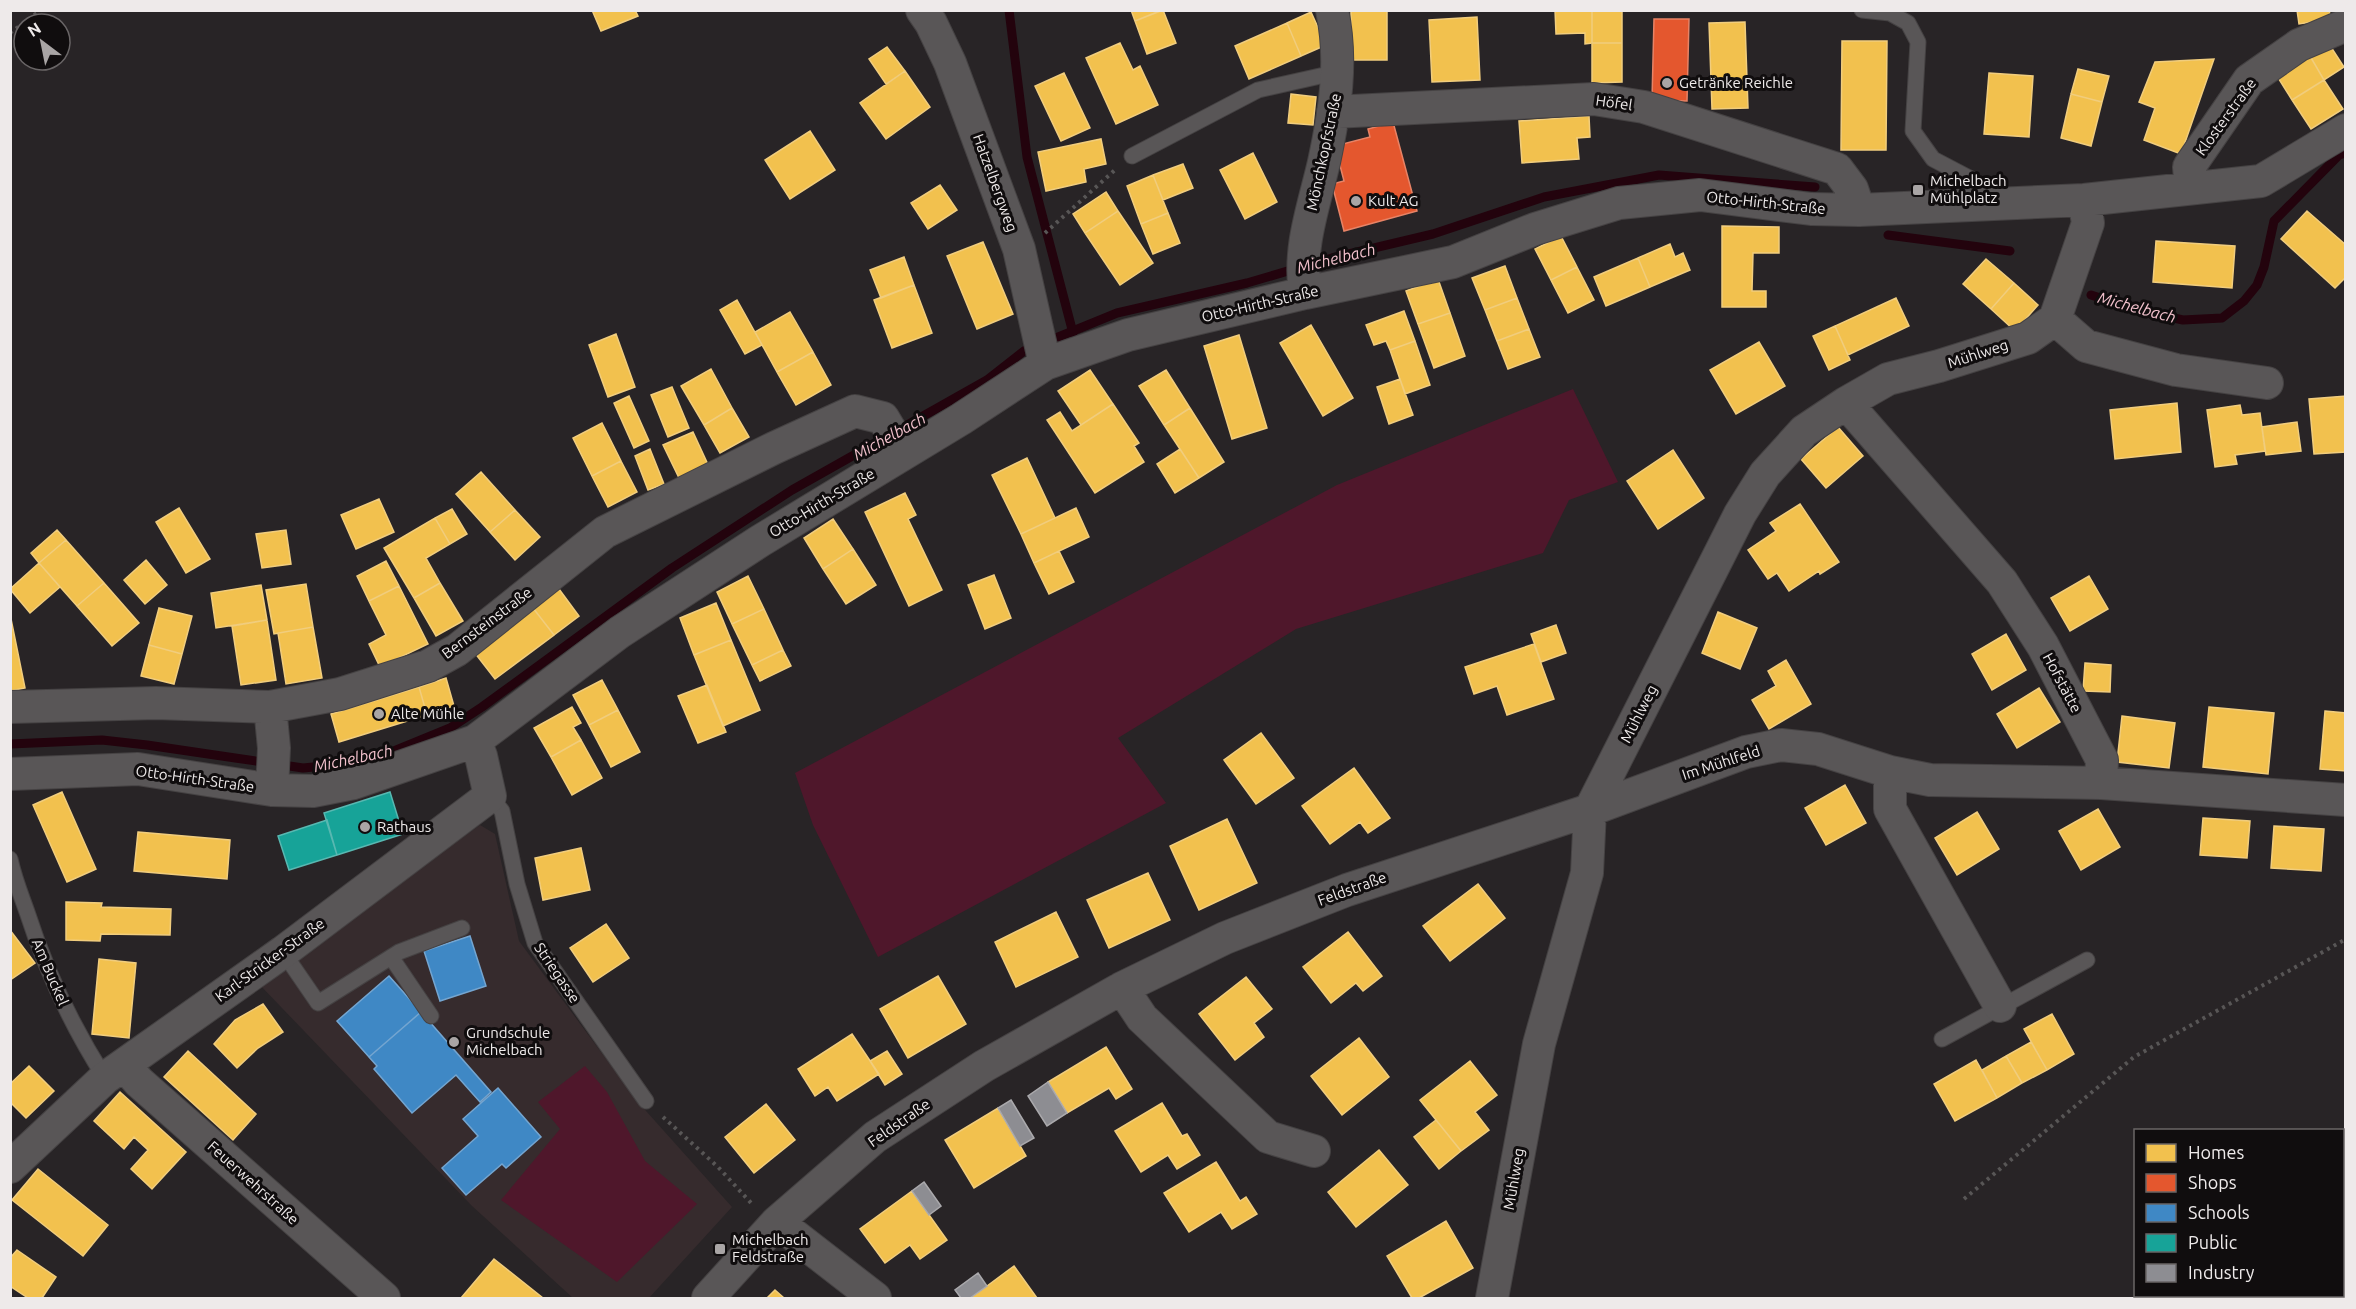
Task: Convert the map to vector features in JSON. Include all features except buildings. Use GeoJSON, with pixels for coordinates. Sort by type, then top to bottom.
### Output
{"type":"FeatureCollection","features":[{"type":"Feature","properties":{"kind":"street","name":"Mönchkopfstraße"},"geometry":{"type":"LineString","coordinates":[[1304,285],[1303,247],[1324,159],[1338,72],[1338,38],[1332,10]]}},
{"type":"Feature","properties":{"kind":"street","name":"Hatzelbergweg"},"geometry":{"type":"LineString","coordinates":[[927,15],[950,63],[1019,249],[1041,351]]}},
{"type":"Feature","properties":{"kind":"street","name":"Klosterstraße"},"geometry":{"type":"LineString","coordinates":[[2191,188],[2189,167],[2249,80],[2299,45],[2346,25]]}},
{"type":"Feature","properties":{"kind":"street","name":"Höfel"},"geometry":{"type":"LineString","coordinates":[[1333,112],[1594,99],[1644,107],[1837,169],[1852,189],[1860,210]]}},
{"type":"Feature","properties":{"kind":"street","name":"Otto-Hirth-Straße"},"geometry":{"type":"LineString","coordinates":[[10,774],[138,769],[273,772],[314,791],[354,783],[475,741],[620,632],[760,541],[895,438],[961,419],[1041,351],[1128,334],[1304,285],[1453,262],[1535,229],[1619,203],[1700,195],[1811,209],[1860,210],[2084,200],[2261,181],[2346,130]]}},
{"type":"Feature","properties":{"kind":"street"},"geometry":{"type":"LineString","coordinates":[[2084,200],[2088,223],[2055,319],[2086,346],[2176,370],[2267,383]]}},
{"type":"Feature","properties":{"kind":"street","name":"Mühlweg"},"geometry":{"type":"LineString","coordinates":[[1492,1299],[1539,1044],[1587,873],[1590,810],[1740,514],[1765,474],[1804,431],[1846,403],[1888,380],[2028,338],[2055,319]]}},
{"type":"Feature","properties":{"kind":"street","name":"Hofstätte"},"geometry":{"type":"LineString","coordinates":[[1846,403],[2002,582],[2043,646],[2103,760],[2101,783]]}},
{"type":"Feature","properties":{"kind":"street","name":"Bernsteinstraße"},"geometry":{"type":"LineString","coordinates":[[10,707],[156,703],[270,707],[340,694],[428,666],[457,650],[605,532],[774,448],[855,411],[895,438]]}},
{"type":"Feature","properties":{"kind":"street"},"geometry":{"type":"LineString","coordinates":[[270,707],[273,772]]}},
{"type":"Feature","properties":{"kind":"street"},"geometry":{"type":"LineString","coordinates":[[475,741],[482,756],[490,796]]}},
{"type":"Feature","properties":{"kind":"street","name":"Im Mühlfeld"},"geometry":{"type":"LineString","coordinates":[[1590,810],[1746,752],[1782,745],[1818,749],[1890,772],[1930,780],[2101,783]]}},
{"type":"Feature","properties":{"kind":"street"},"geometry":{"type":"LineString","coordinates":[[1890,772],[1890,808],[2000,1006]]}},
{"type":"Feature","properties":{"kind":"street"},"geometry":{"type":"LineString","coordinates":[[2101,783],[2346,800]]}},
{"type":"Feature","properties":{"kind":"street","name":"Karl-Stricker-Straße"},"geometry":{"type":"LineString","coordinates":[[10,1167],[115,1072],[283,952],[490,796]]}},
{"type":"Feature","properties":{"kind":"street","name":"Feldstraße"},"geometry":{"type":"LineString","coordinates":[[708,1299],[777,1222],[875,1137],[984,1066],[1122,988],[1225,938],[1347,890],[1590,810]]}},
{"type":"Feature","properties":{"kind":"street"},"geometry":{"type":"LineString","coordinates":[[1122,988],[1143,1018],[1268,1137],[1314,1151]]}},
{"type":"Feature","properties":{"kind":"street","name":"Feuerwehrstraße"},"geometry":{"type":"LineString","coordinates":[[115,1072],[139,1082],[384,1299]]}},
{"type":"Feature","properties":{"kind":"street"},"geometry":{"type":"LineString","coordinates":[[777,1222],[875,1299]]}},
{"type":"Feature","properties":{"kind":"lane"},"geometry":{"type":"LineString","coordinates":[[1862,10],[1890,13],[1908,23],[1918,42],[1913,131],[1933,159],[1973,180],[1980,204]]}},
{"type":"Feature","properties":{"kind":"lane"},"geometry":{"type":"LineString","coordinates":[[1132,156],[1258,90],[1338,72]]}},
{"type":"Feature","properties":{"kind":"lane","name":"Striegasse"},"geometry":{"type":"LineString","coordinates":[[490,796],[502,811],[517,884],[535,943],[646,1101]]}},
{"type":"Feature","properties":{"kind":"lane","name":"Am Buckel"},"geometry":{"type":"LineString","coordinates":[[10,860],[33,930],[60,999],[81,1041],[115,1072]]}},
{"type":"Feature","properties":{"kind":"lane"},"geometry":{"type":"LineString","coordinates":[[283,952],[318,1003],[391,957],[462,928]]}},
{"type":"Feature","properties":{"kind":"lane"},"geometry":{"type":"LineString","coordinates":[[391,957],[431,1016]]}},
{"type":"Feature","properties":{"kind":"lane"},"geometry":{"type":"LineString","coordinates":[[1942,1039],[2087,960]]}},
{"type":"Feature","properties":{"kind":"path"},"geometry":{"type":"LineString","coordinates":[[10,33],[41,10]]}},
{"type":"Feature","properties":{"kind":"path"},"geometry":{"type":"LineString","coordinates":[[1041,237],[1099,184]]}},
{"type":"Feature","properties":{"kind":"path"},"geometry":{"type":"LineString","coordinates":[[1964,1199],[2134,1057],[2346,939]]}},
{"type":"Feature","properties":{"kind":"path"},"geometry":{"type":"LineString","coordinates":[[646,1101],[735,1185]]}},
{"type":"Feature","properties":{"kind":"shaded area"},"geometry":{"type":"Polygon","coordinates":[[[1573,389],[1618,482],[1569,500],[1543,553],[1296,629],[1118,738],[1166,803],[878,957],[813,825],[795,773],[1337,485],[1573,389]]]}},
{"type":"Feature","properties":{"kind":"shaded area","name":"Grundschule Michelbach"},"geometry":{"type":"Polygon","coordinates":[[[480,825],[495,834],[519,941],[638,1102],[732,1207],[649,1298],[573,1298],[472,1206],[258,983],[480,825]]]}},
{"type":"Feature","properties":{"kind":"shaded area"},"geometry":{"type":"Polygon","coordinates":[[[585,1066],[607,1092],[645,1161],[697,1204],[617,1282],[501,1200],[560,1129],[538,1102],[585,1066]]]}},
{"type":"Feature","properties":{"kind":"waterway"},"geometry":{"type":"LineString","coordinates":[[1009,10],[1027,157],[1073,333]]}},
{"type":"Feature","properties":{"kind":"waterway","name":"Michelbach"},"geometry":{"type":"LineString","coordinates":[[2091,295],[2141,311],[2183,320],[2222,318],[2244,301],[2257,285],[2264,267],[2274,221],[2339,155],[2346,153]]}},
{"type":"Feature","properties":{"kind":"waterway","name":"Michelbach"},"geometry":{"type":"LineString","coordinates":[[10,744],[102,740],[303,768],[345,764],[389,753],[450,728],[672,568],[792,490],[987,380],[1024,351],[1117,313],[1247,283],[1332,258],[1433,234],[1544,197],[1659,175],[1815,187]]}},
{"type":"Feature","properties":{"kind":"waterway","name":"Michelbach"},"geometry":{"type":"LineString","coordinates":[[1888,235],[2010,251]]}},
{"type":"Feature","properties":{"kind":"place","name":"Getränke Reichle"},"geometry":{"type":"Point","coordinates":[1667,83]}},
{"type":"Feature","properties":{"kind":"place","name":"Michelbach Mühlplatz"},"geometry":{"type":"Point","coordinates":[1918,190]}},
{"type":"Feature","properties":{"kind":"place","name":"Kult AG"},"geometry":{"type":"Point","coordinates":[1356,201]}},
{"type":"Feature","properties":{"kind":"place","name":"Alte Mühle"},"geometry":{"type":"Point","coordinates":[379,714]}},
{"type":"Feature","properties":{"kind":"place","name":"Rathaus"},"geometry":{"type":"Point","coordinates":[365,827]}},
{"type":"Feature","properties":{"kind":"place","name":"Grundschule Michelbach"},"geometry":{"type":"Point","coordinates":[454,1042]}},
{"type":"Feature","properties":{"kind":"place","name":"Michelbach Feldstraße"},"geometry":{"type":"Point","coordinates":[720,1249]}}]}
